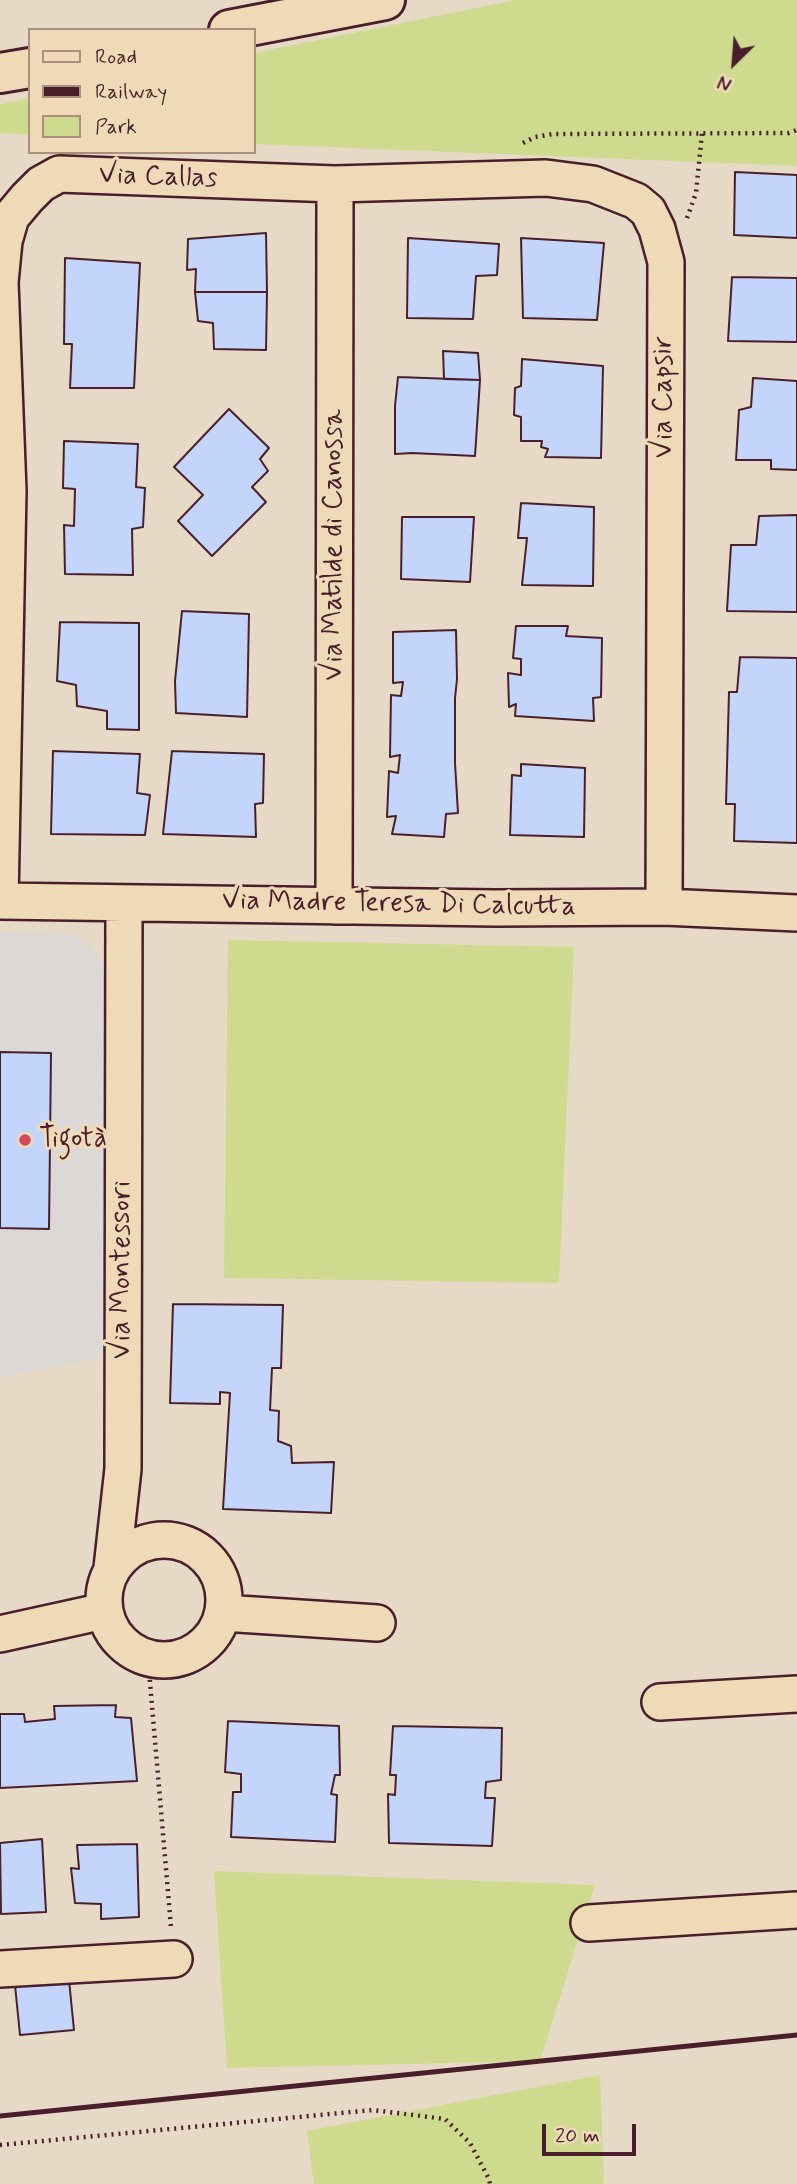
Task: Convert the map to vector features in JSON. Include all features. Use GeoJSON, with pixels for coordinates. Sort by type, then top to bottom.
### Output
{"type":"FeatureCollection","features":[{"type":"Feature","properties":{"kind":"main road"},"geometry":{"type":"LineString","coordinates":[[239,28],[385,0]]}},
{"type":"Feature","properties":{"kind":"main road"},"geometry":{"type":"LineString","coordinates":[[0,73],[28,68]]}},
{"type":"Feature","properties":{"kind":"street","name":"Via Callas"},"geometry":{"type":"LineString","coordinates":[[0,901],[4,491],[0,282],[4,241],[11,217],[41,184],[59,174],[335,184]]}},
{"type":"Feature","properties":{"kind":"street","name":"Via Capsir"},"geometry":{"type":"LineString","coordinates":[[335,184],[546,178],[593,184],[636,201],[648,211],[666,262],[664,907]]}},
{"type":"Feature","properties":{"kind":"street","name":"Via Matilde di Canossa"},"geometry":{"type":"LineString","coordinates":[[334,906],[335,184]]}},
{"type":"Feature","properties":{"kind":"street","name":"Via Madre Teresa Di Calcutta"},"geometry":{"type":"LineString","coordinates":[[0,901],[664,907],[797,913]]}},
{"type":"Feature","properties":{"kind":"street","name":"Via Montessori"},"geometry":{"type":"LineString","coordinates":[[104,1611],[103,1596],[112,1568],[123,1469],[124,902]]}},
{"type":"Feature","properties":{"kind":"street","name":"Via Montessori"},"geometry":{"type":"LineString","coordinates":[[123,1469],[129,1504],[139,1520],[169,1540],[188,1545],[206,1557],[218,1573],[224,1592],[223,1613]]}},
{"type":"Feature","properties":{"kind":"street"},"geometry":{"type":"LineString","coordinates":[[112,1568],[136,1546],[169,1540]]}},
{"type":"Feature","properties":{"kind":"street"},"geometry":{"type":"LineString","coordinates":[[0,1634],[104,1611],[109,1627],[119,1641],[132,1652],[148,1659],[167,1661],[187,1657],[203,1647],[216,1631],[223,1613],[377,1623]]}},
{"type":"Feature","properties":{"kind":"street"},"geometry":{"type":"LineString","coordinates":[[660,1702],[797,1694]]}},
{"type":"Feature","properties":{"kind":"street"},"geometry":{"type":"LineString","coordinates":[[589,1923],[797,1910]]}},
{"type":"Feature","properties":{"kind":"street"},"geometry":{"type":"LineString","coordinates":[[0,1969],[174,1959]]}},
{"type":"Feature","properties":{"kind":"path"},"geometry":{"type":"LineString","coordinates":[[507,179],[512,150],[535,137],[553,134],[789,133],[797,130]]}},
{"type":"Feature","properties":{"kind":"path"},"geometry":{"type":"LineString","coordinates":[[661,242],[685,223],[691,211],[702,133]]}},
{"type":"Feature","properties":{"kind":"path"},"geometry":{"type":"LineString","coordinates":[[148,1659],[174,1959]]}},
{"type":"Feature","properties":{"kind":"path"},"geometry":{"type":"LineString","coordinates":[[0,2145],[373,2110],[445,2119],[470,2143],[490,2184]]}},
{"type":"Feature","properties":{"kind":"shaded area"},"geometry":{"type":"Polygon","coordinates":[[[0,932],[67,933],[88,944],[102,961],[107,981],[103,1357],[0,1377],[0,932]]]}},
{"type":"Feature","properties":{"kind":"green space"},"geometry":{"type":"Polygon","coordinates":[[[516,0],[797,0],[797,166],[256,144],[256,53],[516,0]]]}},
{"type":"Feature","properties":{"kind":"green space"},"geometry":{"type":"Polygon","coordinates":[[[28,98],[28,135],[0,133],[0,104],[28,98]]]}},
{"type":"Feature","properties":{"kind":"green space"},"geometry":{"type":"Polygon","coordinates":[[[228,940],[574,947],[559,1283],[224,1278],[228,940]]]}},
{"type":"Feature","properties":{"kind":"green space"},"geometry":{"type":"Polygon","coordinates":[[[214,1871],[595,1885],[540,2061],[227,2068],[214,1871]]]}},
{"type":"Feature","properties":{"kind":"green space"},"geometry":{"type":"Polygon","coordinates":[[[600,2075],[604,2184],[314,2184],[307,2131],[600,2075]]]}},
{"type":"Feature","properties":{"kind":"building"},"geometry":{"type":"Polygon","coordinates":[[[735,172],[797,175],[797,238],[734,235],[735,172]]]}},
{"type":"Feature","properties":{"kind":"building"},"geometry":{"type":"Polygon","coordinates":[[[266,233],[267,292],[195,292],[196,269],[187,270],[188,239],[266,233]]]}},
{"type":"Feature","properties":{"kind":"building"},"geometry":{"type":"Polygon","coordinates":[[[408,238],[499,244],[497,275],[476,276],[473,319],[407,318],[408,238]]]}},
{"type":"Feature","properties":{"kind":"building"},"geometry":{"type":"Polygon","coordinates":[[[521,238],[604,243],[597,320],[523,318],[521,238]]]}},
{"type":"Feature","properties":{"kind":"building"},"geometry":{"type":"Polygon","coordinates":[[[65,258],[140,263],[134,388],[70,388],[72,344],[64,344],[65,258]]]}},
{"type":"Feature","properties":{"kind":"building"},"geometry":{"type":"Polygon","coordinates":[[[732,277],[797,278],[797,342],[728,341],[732,277]]]}},
{"type":"Feature","properties":{"kind":"building"},"geometry":{"type":"Polygon","coordinates":[[[195,292],[267,292],[266,350],[214,349],[213,323],[198,321],[195,292]]]}},
{"type":"Feature","properties":{"kind":"building"},"geometry":{"type":"Polygon","coordinates":[[[443,351],[478,353],[480,380],[444,379],[443,351]]]}},
{"type":"Feature","properties":{"kind":"building"},"geometry":{"type":"Polygon","coordinates":[[[522,359],[603,366],[601,458],[545,457],[548,449],[541,447],[542,441],[521,441],[521,417],[514,415],[515,388],[521,386],[522,359]]]}},
{"type":"Feature","properties":{"kind":"building"},"geometry":{"type":"Polygon","coordinates":[[[398,377],[480,380],[475,456],[395,454],[398,377]]]}},
{"type":"Feature","properties":{"kind":"building"},"geometry":{"type":"Polygon","coordinates":[[[753,378],[797,381],[797,470],[771,469],[771,460],[736,460],[739,410],[751,407],[753,378]]]}},
{"type":"Feature","properties":{"kind":"building"},"geometry":{"type":"Polygon","coordinates":[[[229,409],[269,448],[260,459],[268,471],[252,487],[266,502],[212,556],[178,521],[203,495],[174,467],[229,409]]]}},
{"type":"Feature","properties":{"kind":"building"},"geometry":{"type":"Polygon","coordinates":[[[64,441],[138,444],[136,487],[145,488],[143,527],[132,529],[133,575],[65,574],[64,525],[74,526],[75,489],[63,488],[64,441]]]}},
{"type":"Feature","properties":{"kind":"building"},"geometry":{"type":"Polygon","coordinates":[[[521,503],[594,507],[593,586],[522,585],[527,538],[518,538],[521,503]]]}},
{"type":"Feature","properties":{"kind":"building"},"geometry":{"type":"Polygon","coordinates":[[[797,515],[797,612],[727,611],[731,545],[756,545],[759,516],[797,515]]]}},
{"type":"Feature","properties":{"kind":"building"},"geometry":{"type":"Polygon","coordinates":[[[402,517],[474,517],[470,582],[401,579],[402,517]]]}},
{"type":"Feature","properties":{"kind":"building"},"geometry":{"type":"Polygon","coordinates":[[[182,611],[249,614],[247,717],[176,713],[175,681],[182,611]]]}},
{"type":"Feature","properties":{"kind":"building"},"geometry":{"type":"Polygon","coordinates":[[[60,622],[139,623],[139,730],[107,729],[107,711],[77,706],[76,685],[57,681],[60,622]]]}},
{"type":"Feature","properties":{"kind":"building"},"geometry":{"type":"Polygon","coordinates":[[[516,626],[568,626],[566,636],[602,638],[601,697],[593,698],[594,721],[515,716],[516,704],[509,707],[508,673],[521,675],[521,659],[513,658],[516,626]]]}},
{"type":"Feature","properties":{"kind":"building"},"geometry":{"type":"Polygon","coordinates":[[[456,630],[455,763],[458,813],[446,814],[444,837],[392,834],[396,816],[387,817],[389,771],[398,773],[400,755],[390,757],[391,695],[401,696],[403,682],[393,683],[393,632],[456,630]]]}},
{"type":"Feature","properties":{"kind":"building"},"geometry":{"type":"Polygon","coordinates":[[[740,657],[797,658],[797,843],[734,841],[735,804],[726,804],[729,692],[737,692],[740,657]]]}},
{"type":"Feature","properties":{"kind":"building"},"geometry":{"type":"Polygon","coordinates":[[[53,751],[140,754],[137,793],[150,795],[145,835],[51,834],[53,751]]]}},
{"type":"Feature","properties":{"kind":"building"},"geometry":{"type":"Polygon","coordinates":[[[172,751],[264,754],[263,803],[255,804],[256,837],[163,834],[172,751]]]}},
{"type":"Feature","properties":{"kind":"building"},"geometry":{"type":"Polygon","coordinates":[[[521,764],[585,768],[584,837],[510,835],[512,775],[521,776],[521,764]]]}},
{"type":"Feature","properties":{"kind":"building","name":"Tigotà"},"geometry":{"type":"Polygon","coordinates":[[[0,1052],[51,1053],[49,1229],[0,1228],[0,1052]]]}},
{"type":"Feature","properties":{"kind":"building"},"geometry":{"type":"Polygon","coordinates":[[[173,1304],[283,1305],[281,1368],[272,1368],[270,1410],[279,1411],[278,1441],[291,1446],[292,1463],[334,1462],[331,1513],[223,1509],[230,1393],[220,1392],[220,1404],[170,1403],[173,1304]]]}},
{"type":"Feature","properties":{"kind":"building"},"geometry":{"type":"Polygon","coordinates":[[[116,1705],[115,1717],[131,1718],[137,1781],[0,1788],[0,1714],[24,1714],[25,1722],[55,1719],[54,1706],[116,1705]]]}},
{"type":"Feature","properties":{"kind":"building"},"geometry":{"type":"Polygon","coordinates":[[[228,1721],[339,1726],[340,1775],[335,1775],[331,1794],[337,1795],[335,1842],[231,1837],[233,1792],[241,1792],[241,1774],[225,1772],[228,1721]]]}},
{"type":"Feature","properties":{"kind":"building"},"geometry":{"type":"Polygon","coordinates":[[[393,1726],[502,1728],[501,1780],[486,1782],[485,1798],[495,1798],[492,1846],[389,1843],[388,1794],[395,1795],[396,1775],[390,1775],[393,1726]]]}},
{"type":"Feature","properties":{"kind":"building"},"geometry":{"type":"Polygon","coordinates":[[[42,1839],[46,1912],[1,1914],[0,1843],[42,1839]]]}},
{"type":"Feature","properties":{"kind":"building"},"geometry":{"type":"Polygon","coordinates":[[[137,1844],[139,1917],[101,1919],[101,1904],[75,1903],[71,1868],[79,1869],[77,1845],[137,1844]]]}},
{"type":"Feature","properties":{"kind":"building"},"geometry":{"type":"Polygon","coordinates":[[[69,1980],[74,2030],[20,2035],[15,1985],[69,1980]]]}},
{"type":"Feature","properties":{"kind":"railway"},"geometry":{"type":"LineString","coordinates":[[0,2116],[797,2035]]}},
{"type":"Feature","properties":{"kind":"place","name":"Tigotà"},"geometry":{"type":"Point","coordinates":[25,1140]}}]}
